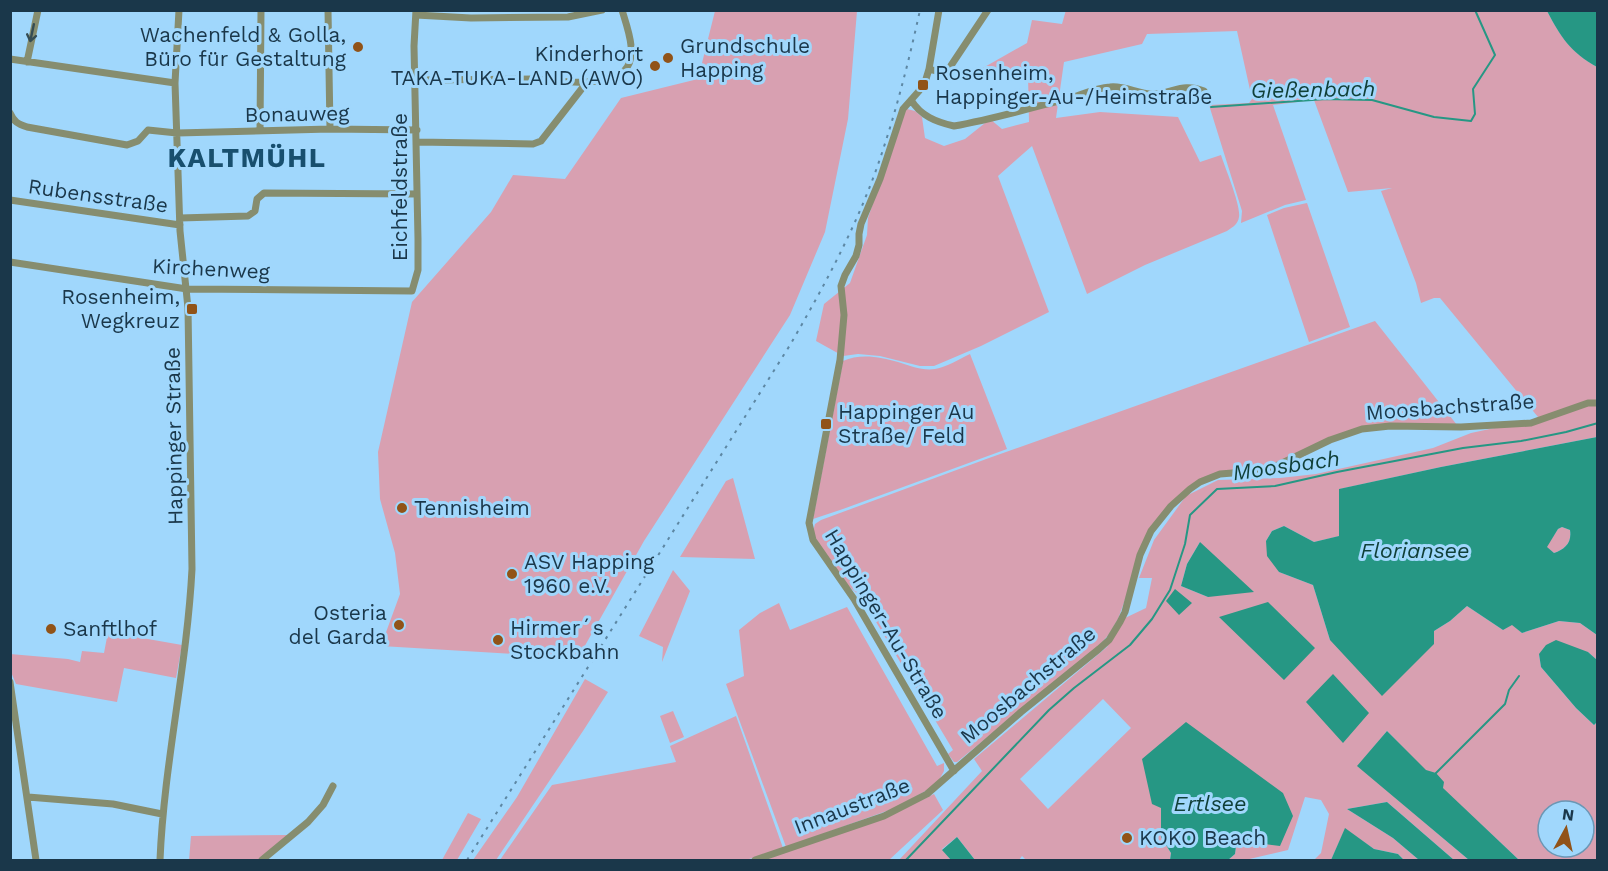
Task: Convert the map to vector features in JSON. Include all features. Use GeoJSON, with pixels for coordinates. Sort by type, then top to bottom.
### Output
{"type":"FeatureCollection","features":[{"type":"Feature","properties":{"kind":"street"},"geometry":{"type":"LineString","coordinates":[[27,62],[38,10]]}},
{"type":"Feature","properties":{"kind":"street","name":"Happinger Straße"},"geometry":{"type":"LineString","coordinates":[[160,861],[162,814],[168,760],[182,681],[192,569],[187,289],[180,221],[175,83],[179,10]]}},
{"type":"Feature","properties":{"kind":"street"},"geometry":{"type":"LineString","coordinates":[[260,131],[261,10]]}},
{"type":"Feature","properties":{"kind":"street"},"geometry":{"type":"LineString","coordinates":[[328,10],[330,129]]}},
{"type":"Feature","properties":{"kind":"street"},"geometry":{"type":"LineString","coordinates":[[416,13],[471,18],[568,17],[602,10]]}},
{"type":"Feature","properties":{"kind":"street"},"geometry":{"type":"LineString","coordinates":[[416,80],[536,79],[587,82],[617,76],[626,70],[630,61],[631,39],[622,10]]}},
{"type":"Feature","properties":{"kind":"street","name":"Happinger-Au-Straße"},"geometry":{"type":"LineString","coordinates":[[939,10],[929,69],[919,91],[903,109],[880,179],[861,224],[856,256],[841,286],[844,315],[840,360],[809,523],[816,546],[854,599],[954,771]]}},
{"type":"Feature","properties":{"kind":"street"},"geometry":{"type":"LineString","coordinates":[[929,69],[941,72],[948,70],[988,10]]}},
{"type":"Feature","properties":{"kind":"street","name":"Eichfeldstraße"},"geometry":{"type":"LineString","coordinates":[[412,291],[418,270],[414,46],[416,13]]}},
{"type":"Feature","properties":{"kind":"street"},"geometry":{"type":"LineString","coordinates":[[10,59],[168,84],[175,83]]}},
{"type":"Feature","properties":{"kind":"street"},"geometry":{"type":"LineString","coordinates":[[417,142],[533,144],[541,141],[587,82]]}},
{"type":"Feature","properties":{"kind":"street"},"geometry":{"type":"LineString","coordinates":[[911,100],[918,110],[940,123],[954,126],[1101,88],[1123,87],[1145,94],[1184,87],[1204,91]]}},
{"type":"Feature","properties":{"kind":"street","name":"Bonauweg"},"geometry":{"type":"LineString","coordinates":[[10,113],[18,124],[27,127],[127,145],[138,141],[148,129],[177,133],[330,129],[417,130]]}},
{"type":"Feature","properties":{"kind":"street","name":"Rubensstraße"},"geometry":{"type":"LineString","coordinates":[[10,200],[180,221],[248,216],[255,211],[257,199],[264,193],[417,194]]}},
{"type":"Feature","properties":{"kind":"street","name":"Kirchenweg"},"geometry":{"type":"LineString","coordinates":[[10,262],[187,289],[412,291]]}},
{"type":"Feature","properties":{"kind":"street","name":"Moosbachstraße"},"geometry":{"type":"LineString","coordinates":[[954,771],[1021,712],[1109,640],[1125,612],[1140,555],[1151,531],[1171,506],[1200,482],[1220,474],[1258,471],[1276,466],[1330,440],[1362,429],[1390,426],[1461,427],[1531,423],[1588,403],[1598,403]]}},
{"type":"Feature","properties":{"kind":"street"},"geometry":{"type":"LineString","coordinates":[[10,682],[36,861]]}},
{"type":"Feature","properties":{"kind":"street","name":"Innaustraße"},"geometry":{"type":"LineString","coordinates":[[754,861],[884,816],[927,794],[954,771]]}},
{"type":"Feature","properties":{"kind":"street"},"geometry":{"type":"LineString","coordinates":[[262,861],[308,822],[323,805],[333,786]]}},
{"type":"Feature","properties":{"kind":"street"},"geometry":{"type":"LineString","coordinates":[[28,797],[113,804],[162,814]]}},
{"type":"Feature","properties":{"kind":"shaded area"},"geometry":{"type":"Polygon","coordinates":[[[1066,10],[1547,11],[1568,43],[1580,56],[1597,67],[1597,437],[1340,489],[1340,536],[1314,542],[1284,526],[1272,531],[1266,541],[1279,572],[1313,585],[1330,640],[1434,631],[1467,606],[1503,630],[1512,624],[1522,633],[1559,621],[1580,623],[1597,635],[1597,660],[1588,652],[1539,654],[1541,667],[1576,708],[1594,725],[1597,722],[1597,860],[1519,860],[1442,788],[1387,731],[1358,766],[1469,860],[1454,860],[1387,802],[1347,809],[1393,838],[1419,860],[1404,860],[1398,854],[1374,849],[1345,829],[1331,860],[1314,860],[1321,853],[1329,814],[1321,800],[1305,797],[1288,850],[1245,860],[1228,860],[1235,854],[1236,846],[1242,841],[1252,842],[1161,808],[1161,837],[1171,853],[1170,860],[1026,860],[1022,856],[1019,860],[975,860],[957,837],[942,849],[951,860],[899,860],[982,771],[974,759],[1107,647],[1125,618],[1146,608],[1152,578],[1139,578],[1154,540],[1186,496],[1218,480],[1316,474],[1433,448],[1471,433],[1538,417],[1440,298],[1421,303],[1416,283],[1381,191],[1392,188],[1348,192],[1314,100],[1273,105],[1306,200],[1285,205],[1241,223],[1242,211],[1209,105],[1249,103],[1252,99],[1237,31],[1147,34],[1142,44],[1064,62],[1056,118],[1100,112],[1178,117],[1200,162],[1221,155],[1239,211],[1238,222],[1227,231],[1145,265],[1087,294],[1032,146],[998,176],[1049,312],[981,346],[934,366],[920,366],[880,356],[858,354],[843,356],[816,341],[824,304],[850,283],[867,235],[868,218],[904,111],[907,109],[915,111],[922,117],[925,138],[944,146],[965,139],[990,119],[1002,129],[1029,122],[1028,75],[974,73],[1027,43],[1032,20],[1062,24],[1066,10]],[[1200,542],[1187,564],[1181,586],[1208,597],[1200,542]],[[1103,699],[1020,779],[1048,809],[1131,728],[1103,699]]]}},
{"type":"Feature","properties":{"kind":"shaded area"},"geometry":{"type":"Polygon","coordinates":[[[715,11],[857,11],[848,119],[825,232],[790,315],[644,541],[578,658],[381,646],[400,594],[395,553],[380,499],[378,452],[412,302],[491,212],[513,175],[565,179],[621,98],[698,79],[715,11]]]}},
{"type":"Feature","properties":{"kind":"shaded area"},"geometry":{"type":"Polygon","coordinates":[[[1307,203],[1350,327],[1309,342],[1267,215],[1284,208],[1307,203]]]}},
{"type":"Feature","properties":{"kind":"shaded area"},"geometry":{"type":"Polygon","coordinates":[[[1375,321],[1457,425],[1367,426],[1276,464],[1199,480],[1152,525],[1118,619],[1098,647],[957,762],[954,762],[948,754],[953,750],[861,597],[846,584],[818,543],[813,532],[815,524],[989,458],[1375,321]]]}},
{"type":"Feature","properties":{"kind":"shaded area"},"geometry":{"type":"Polygon","coordinates":[[[970,354],[1007,449],[813,519],[843,361],[856,357],[878,357],[916,368],[935,369],[970,354]]]}},
{"type":"Feature","properties":{"kind":"shaded area"},"geometry":{"type":"Polygon","coordinates":[[[733,478],[755,559],[680,557],[726,481],[733,478]]]}},
{"type":"Feature","properties":{"kind":"shaded area"},"geometry":{"type":"Polygon","coordinates":[[[1562,527],[1570,530],[1570,539],[1561,550],[1554,553],[1546,547],[1558,529],[1562,527]]]}},
{"type":"Feature","properties":{"kind":"shaded area"},"geometry":{"type":"Polygon","coordinates":[[[673,570],[690,591],[662,662],[663,647],[639,636],[673,570]]]}},
{"type":"Feature","properties":{"kind":"shaded area"},"geometry":{"type":"Polygon","coordinates":[[[779,603],[790,630],[847,607],[937,766],[944,763],[944,771],[939,780],[929,789],[895,808],[786,847],[726,684],[744,676],[739,630],[760,613],[779,603]]]}},
{"type":"Feature","properties":{"kind":"shaded area"},"geometry":{"type":"Polygon","coordinates":[[[108,632],[182,645],[176,678],[124,668],[117,702],[16,684],[11,672],[10,654],[80,662],[82,651],[104,653],[108,632]]]}},
{"type":"Feature","properties":{"kind":"shaded area"},"geometry":{"type":"Polygon","coordinates":[[[585,679],[608,692],[496,860],[473,860],[517,797],[585,679]]]}},
{"type":"Feature","properties":{"kind":"shaded area"},"geometry":{"type":"Polygon","coordinates":[[[673,711],[684,737],[670,743],[660,716],[673,711]]]}},
{"type":"Feature","properties":{"kind":"shaded area"},"geometry":{"type":"Polygon","coordinates":[[[736,716],[783,848],[746,860],[500,860],[552,785],[676,762],[670,746],[736,716]]]}},
{"type":"Feature","properties":{"kind":"shaded area"},"geometry":{"type":"Polygon","coordinates":[[[934,794],[943,810],[889,860],[761,860],[899,811],[934,794]]]}},
{"type":"Feature","properties":{"kind":"shaded area"},"geometry":{"type":"Polygon","coordinates":[[[468,813],[481,819],[457,860],[442,860],[468,813]]]}},
{"type":"Feature","properties":{"kind":"shaded area"},"geometry":{"type":"Polygon","coordinates":[[[289,835],[263,860],[189,860],[191,836],[289,835]]]}},
{"type":"Feature","properties":{"kind":"water"},"geometry":{"type":"Polygon","coordinates":[[[1547,11],[1597,11],[1597,67],[1580,56],[1567,43],[1547,11]]]}},
{"type":"Feature","properties":{"kind":"water","name":"Floriansee"},"geometry":{"type":"Polygon","coordinates":[[[1597,437],[1597,635],[1580,623],[1559,621],[1522,633],[1512,625],[1503,630],[1467,606],[1434,631],[1434,644],[1382,696],[1330,640],[1313,585],[1279,572],[1267,556],[1266,541],[1272,531],[1284,526],[1314,542],[1339,536],[1339,489],[1597,437]],[[1562,527],[1558,529],[1547,547],[1554,553],[1561,550],[1569,542],[1570,530],[1562,527]]]}},
{"type":"Feature","properties":{"kind":"water"},"geometry":{"type":"Polygon","coordinates":[[[1200,542],[1254,592],[1208,597],[1181,586],[1187,564],[1200,542]]]}},
{"type":"Feature","properties":{"kind":"water"},"geometry":{"type":"Polygon","coordinates":[[[1175,589],[1192,603],[1179,615],[1166,601],[1175,589]]]}},
{"type":"Feature","properties":{"kind":"water"},"geometry":{"type":"Polygon","coordinates":[[[1268,602],[1315,648],[1284,680],[1219,617],[1268,602]]]}},
{"type":"Feature","properties":{"kind":"water"},"geometry":{"type":"Polygon","coordinates":[[[1556,640],[1588,652],[1597,660],[1597,722],[1594,725],[1576,708],[1541,667],[1539,654],[1546,645],[1556,640]]]}},
{"type":"Feature","properties":{"kind":"water"},"geometry":{"type":"Polygon","coordinates":[[[1333,674],[1369,713],[1343,743],[1306,702],[1333,674]]]}},
{"type":"Feature","properties":{"kind":"water","name":"Ertlsee"},"geometry":{"type":"Polygon","coordinates":[[[1186,722],[1283,793],[1293,816],[1280,846],[1242,841],[1236,846],[1235,854],[1228,860],[1170,860],[1171,853],[1161,837],[1161,808],[1152,804],[1142,759],[1186,722]]]}},
{"type":"Feature","properties":{"kind":"water"},"geometry":{"type":"Polygon","coordinates":[[[1387,731],[1426,770],[1436,773],[1444,782],[1443,788],[1519,860],[1469,860],[1357,766],[1387,731]]]}},
{"type":"Feature","properties":{"kind":"water"},"geometry":{"type":"Polygon","coordinates":[[[1387,802],[1454,860],[1419,860],[1393,838],[1347,809],[1387,802]]]}},
{"type":"Feature","properties":{"kind":"water"},"geometry":{"type":"Polygon","coordinates":[[[1345,828],[1374,849],[1398,854],[1404,860],[1331,860],[1345,828]]]}},
{"type":"Feature","properties":{"kind":"water"},"geometry":{"type":"Polygon","coordinates":[[[957,837],[975,860],[951,860],[942,850],[957,837]]]}},
{"type":"Feature","properties":{"kind":"waterway","name":"Gießenbach"},"geometry":{"type":"LineString","coordinates":[[1211,107],[1326,99],[1372,100],[1434,117],[1471,121],[1475,114],[1473,89],[1495,55],[1475,10]]}},
{"type":"Feature","properties":{"kind":"waterway","name":"Moosbach"},"geometry":{"type":"LineString","coordinates":[[906,860],[1049,710],[1130,645],[1152,619],[1170,590],[1185,544],[1190,515],[1217,489],[1275,486],[1463,448],[1521,441],[1598,423]]}},
{"type":"Feature","properties":{"kind":"waterway"},"geometry":{"type":"LineString","coordinates":[[1436,773],[1505,704],[1509,690],[1519,676]]}},
{"type":"Feature","properties":{"kind":"railway"},"geometry":{"type":"LineString","coordinates":[[467,860],[790,345],[825,282],[847,239],[875,173],[900,92],[920,10]]}},
{"type":"Feature","properties":{"kind":"place","name":"Wachenfeld & Golla, Büro für Gestaltung"},"geometry":{"type":"Point","coordinates":[358,47]}},
{"type":"Feature","properties":{"kind":"place","name":"Grundschule Happing"},"geometry":{"type":"Point","coordinates":[668,58]}},
{"type":"Feature","properties":{"kind":"place","name":"Kinderhort TAKA-TUKA-LAND (AWO)"},"geometry":{"type":"Point","coordinates":[655,66]}},
{"type":"Feature","properties":{"kind":"place","name":"Rosenheim, Happinger-Au-/Heimstraße"},"geometry":{"type":"Point","coordinates":[923,85]}},
{"type":"Feature","properties":{"kind":"place","name":"Rosenheim, Wegkreuz"},"geometry":{"type":"Point","coordinates":[192,309]}},
{"type":"Feature","properties":{"kind":"place","name":"Happinger Au Straße/ Feld"},"geometry":{"type":"Point","coordinates":[826,424]}},
{"type":"Feature","properties":{"kind":"place","name":"Tennisheim"},"geometry":{"type":"Point","coordinates":[402,508]}},
{"type":"Feature","properties":{"kind":"place","name":"ASV Happing 1960 e.V."},"geometry":{"type":"Point","coordinates":[512,574]}},
{"type":"Feature","properties":{"kind":"place","name":"Osteria del Garda"},"geometry":{"type":"Point","coordinates":[399,625]}},
{"type":"Feature","properties":{"kind":"place","name":"Sanftlhof"},"geometry":{"type":"Point","coordinates":[51,629]}},
{"type":"Feature","properties":{"kind":"place","name":"Hirmer´s Stockbahn"},"geometry":{"type":"Point","coordinates":[498,640]}},
{"type":"Feature","properties":{"kind":"place","name":"KOKO Beach"},"geometry":{"type":"Point","coordinates":[1127,838]}},
{"type":"Feature","properties":{"kind":"district","name":"KALTMÜHL"},"geometry":{"type":"Point","coordinates":[247,158]}}]}
